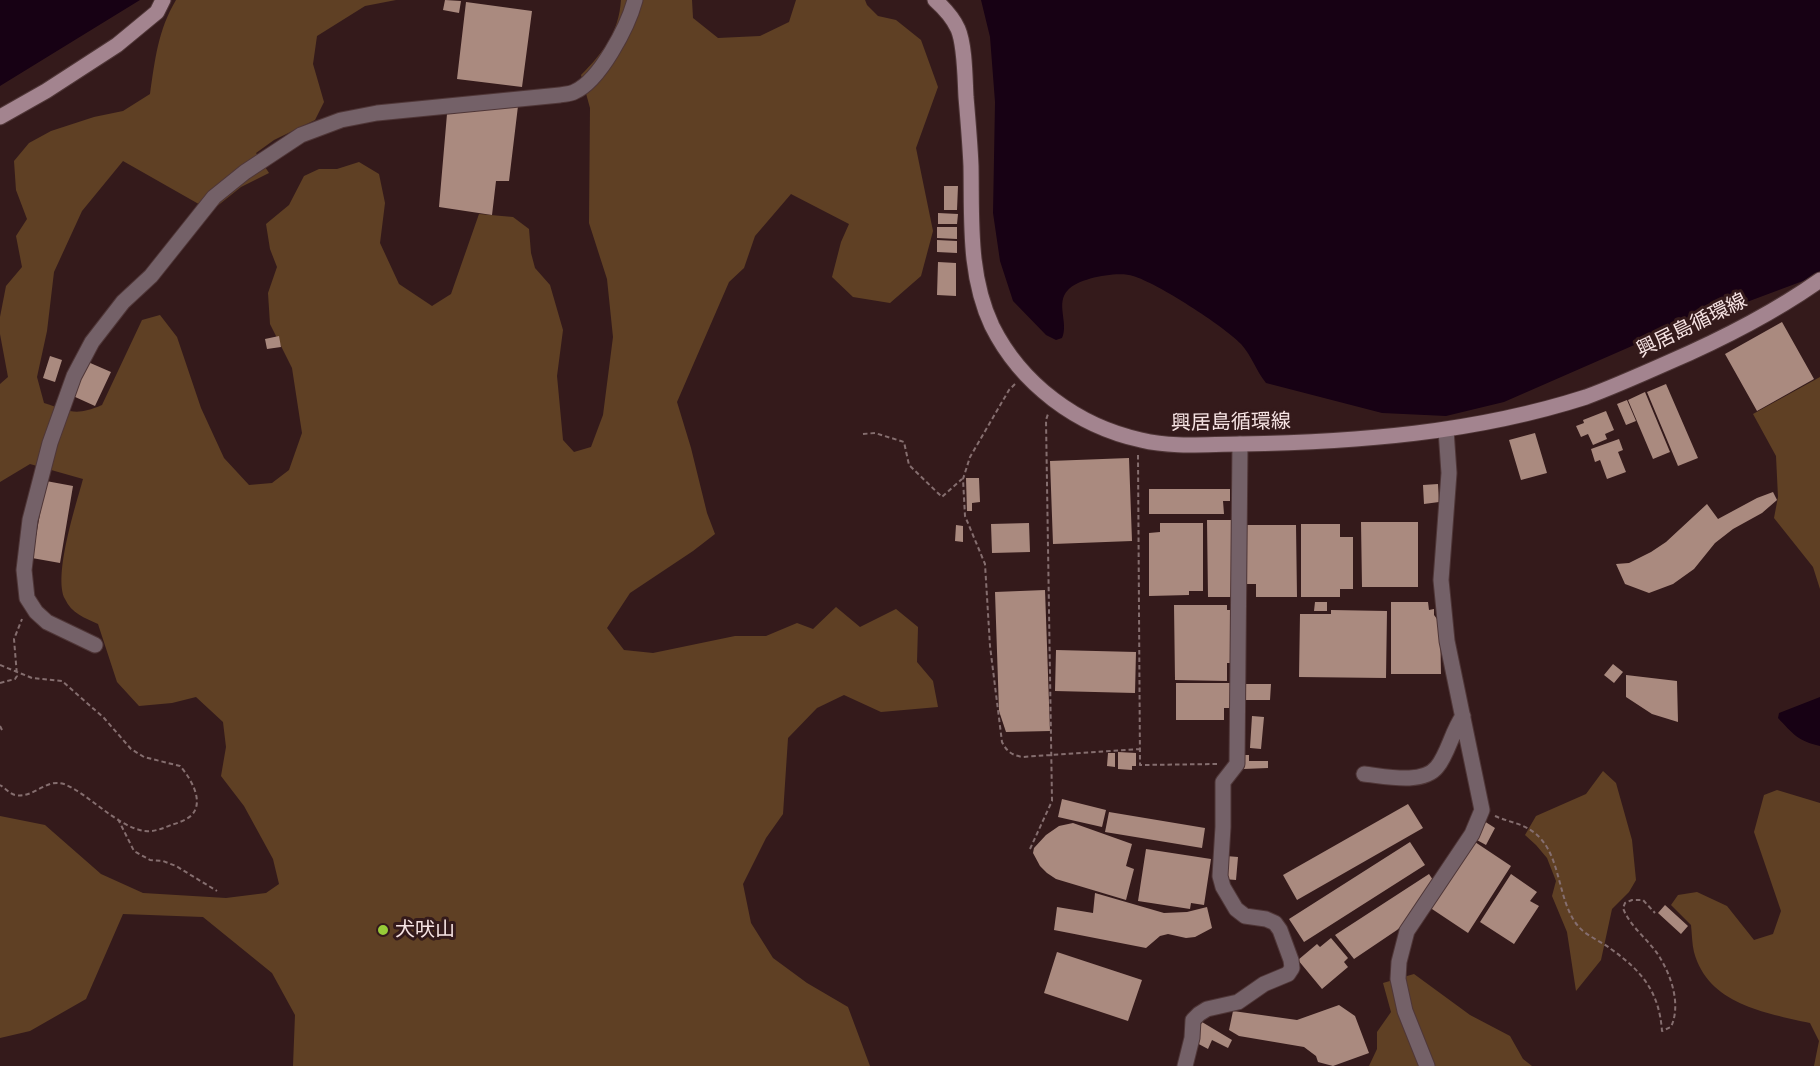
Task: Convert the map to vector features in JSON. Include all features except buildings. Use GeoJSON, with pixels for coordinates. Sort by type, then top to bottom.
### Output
{"type":"FeatureCollection","features":[{"type":"Feature","properties":{"kind":"main road"},"geometry":{"type":"LineString","coordinates":[[0,117],[46,91],[117,45],[157,12],[163,0]]}},
{"type":"Feature","properties":{"kind":"main road","name":"興居島循環線"},"geometry":{"type":"LineString","coordinates":[[935,0],[945,9],[959,30],[971,167],[970,221],[977,281],[992,326],[1025,374],[1055,401],[1087,421],[1138,440],[1167,446],[1346,440],[1446,430],[1501,420],[1596,393],[1710,344],[1790,301],[1820,280]]}},
{"type":"Feature","properties":{"kind":"street"},"geometry":{"type":"LineString","coordinates":[[95,645],[47,622],[27,597],[24,570],[30,520],[50,443],[74,376],[92,342],[123,302],[151,276],[214,197],[245,172],[301,135],[341,120],[377,113],[575,92],[588,82],[602,65],[631,15],[635,0]]}},
{"type":"Feature","properties":{"kind":"street"},"geometry":{"type":"LineString","coordinates":[[1428,1066],[1405,1011],[1398,979],[1399,963],[1407,931],[1472,834],[1482,810],[1447,641],[1441,580],[1449,473],[1446,430]]}},
{"type":"Feature","properties":{"kind":"street"},"geometry":{"type":"LineString","coordinates":[[1185,1066],[1191,1045],[1193,1020],[1199,1014],[1207,1009],[1238,1002],[1264,984],[1288,974],[1292,968],[1280,930],[1275,923],[1266,919],[1245,916],[1236,909],[1222,887],[1220,876],[1223,782],[1237,764],[1240,444]]}},
{"type":"Feature","properties":{"kind":"street"},"geometry":{"type":"LineString","coordinates":[[1364,774],[1402,778],[1426,776],[1437,767],[1462,716]]}},
{"type":"Feature","properties":{"kind":"path"},"geometry":{"type":"LineString","coordinates":[[1025,374],[1008,390],[970,457],[963,479],[965,516],[985,564],[990,646],[1002,742],[1014,756],[1140,749]]}},
{"type":"Feature","properties":{"kind":"path"},"geometry":{"type":"LineString","coordinates":[[1030,849],[1052,801],[1046,420],[1055,401]]}},
{"type":"Feature","properties":{"kind":"path"},"geometry":{"type":"LineString","coordinates":[[863,434],[874,433],[904,442],[909,465],[942,497],[963,479]]}},
{"type":"Feature","properties":{"kind":"path"},"geometry":{"type":"LineString","coordinates":[[1138,440],[1140,765],[1237,764]]}},
{"type":"Feature","properties":{"kind":"path"},"geometry":{"type":"LineString","coordinates":[[0,683],[15,679],[17,672],[14,639],[22,617],[33,606]]}},
{"type":"Feature","properties":{"kind":"path"},"geometry":{"type":"LineString","coordinates":[[0,665],[32,678],[62,681],[104,718],[131,749],[144,758],[180,766],[195,788],[195,811],[187,818],[156,831],[143,831],[118,819],[63,784],[51,783],[24,795],[14,795],[0,785]]}},
{"type":"Feature","properties":{"kind":"path"},"geometry":{"type":"LineString","coordinates":[[0,726],[3,732]]}},
{"type":"Feature","properties":{"kind":"path"},"geometry":{"type":"LineString","coordinates":[[1482,810],[1529,829],[1543,840],[1553,859],[1572,917],[1578,927],[1611,949],[1646,981],[1659,1006],[1662,1032],[1671,1028],[1676,1016],[1670,977],[1659,956],[1627,917],[1623,908],[1625,903],[1632,900],[1643,900],[1655,913]]}},
{"type":"Feature","properties":{"kind":"path"},"geometry":{"type":"LineString","coordinates":[[118,819],[134,851],[150,860],[163,861],[176,866],[217,891]]}},
{"type":"Feature","properties":{"kind":"shaded area"},"geometry":{"type":"Polygon","coordinates":[[[0,0],[140,0],[0,86],[0,0]]]}},
{"type":"Feature","properties":{"kind":"shaded area"},"geometry":{"type":"Polygon","coordinates":[[[176,0],[396,0],[365,6],[317,36],[313,64],[324,102],[315,120],[274,140],[256,153],[269,173],[241,187],[211,211],[123,161],[82,211],[54,272],[47,331],[37,377],[44,403],[73,412],[86,411],[102,405],[142,320],[160,315],[177,337],[201,408],[224,458],[249,485],[272,483],[289,470],[302,433],[292,368],[270,324],[268,293],[277,267],[270,249],[266,224],[289,205],[304,176],[319,169],[337,169],[359,162],[379,174],[385,203],[380,243],[399,284],[432,306],[451,294],[479,214],[513,217],[529,229],[535,268],[550,285],[563,330],[557,376],[563,440],[574,452],[591,447],[603,415],[613,337],[607,279],[589,223],[590,108],[581,75],[596,58],[613,32],[620,12],[621,0],[692,0],[693,18],[718,38],[760,36],[789,22],[796,0],[865,0],[878,16],[896,20],[921,40],[938,87],[916,148],[933,231],[921,276],[890,303],[853,297],[832,277],[841,242],[849,224],[791,194],[755,236],[744,268],[729,282],[677,402],[707,513],[715,534],[630,593],[607,628],[624,650],[653,653],[735,636],[766,636],[797,623],[813,629],[836,607],[860,627],[896,609],[918,627],[917,662],[933,681],[938,707],[881,712],[844,695],[817,708],[788,738],[783,814],[766,838],[743,884],[751,923],[773,958],[807,983],[848,1007],[870,1066],[293,1066],[295,1015],[272,973],[203,917],[123,914],[86,999],[30,1031],[0,1038],[0,816],[45,825],[101,874],[143,893],[226,898],[266,893],[279,884],[273,859],[244,806],[221,776],[226,747],[223,722],[196,697],[172,703],[139,706],[117,682],[98,624],[75,611],[65,599],[62,588],[64,558],[83,479],[30,464],[0,482],[0,384],[8,377],[0,334],[0,317],[6,286],[22,267],[16,236],[27,219],[16,190],[14,161],[29,143],[51,131],[94,117],[123,111],[150,94],[161,34],[176,0]]]}},
{"type":"Feature","properties":{"kind":"shaded area"},"geometry":{"type":"Polygon","coordinates":[[[981,0],[1820,0],[1820,271],[1811,278],[1648,339],[1504,402],[1446,416],[1382,413],[1266,383],[1245,349],[1232,336],[1190,306],[1158,287],[1133,276],[1118,274],[1089,279],[1068,290],[1064,295],[1062,307],[1064,332],[1062,338],[1056,340],[1046,335],[1013,301],[1000,261],[993,213],[995,102],[990,37],[981,0]]]}},
{"type":"Feature","properties":{"kind":"shaded area"},"geometry":{"type":"Polygon","coordinates":[[[1820,377],[1820,589],[1813,567],[1774,518],[1778,497],[1776,456],[1753,414],[1820,377]]]}},
{"type":"Feature","properties":{"kind":"shaded area"},"geometry":{"type":"Polygon","coordinates":[[[1820,697],[1820,746],[1796,736],[1778,718],[1779,713],[1820,697]]]}},
{"type":"Feature","properties":{"kind":"shaded area"},"geometry":{"type":"Polygon","coordinates":[[[1603,771],[1616,783],[1632,840],[1636,880],[1629,892],[1612,909],[1601,960],[1576,991],[1567,932],[1552,896],[1556,881],[1547,858],[1525,835],[1536,816],[1586,794],[1603,771]]]}},
{"type":"Feature","properties":{"kind":"shaded area"},"geometry":{"type":"Polygon","coordinates":[[[1777,790],[1820,803],[1820,1066],[1814,1066],[1819,1041],[1810,1023],[1757,1010],[1725,995],[1712,984],[1701,970],[1694,952],[1691,925],[1671,905],[1678,895],[1697,892],[1727,906],[1754,940],[1773,934],[1781,911],[1754,832],[1764,795],[1777,790]]]}},
{"type":"Feature","properties":{"kind":"shaded area"},"geometry":{"type":"Polygon","coordinates":[[[1414,974],[1470,1015],[1510,1036],[1523,1059],[1532,1066],[1369,1066],[1377,1049],[1377,1032],[1391,1012],[1383,983],[1414,974]]]}},
{"type":"Feature","properties":{"kind":"place","name":"犬吠山"},"geometry":{"type":"Point","coordinates":[383,930]}}]}
